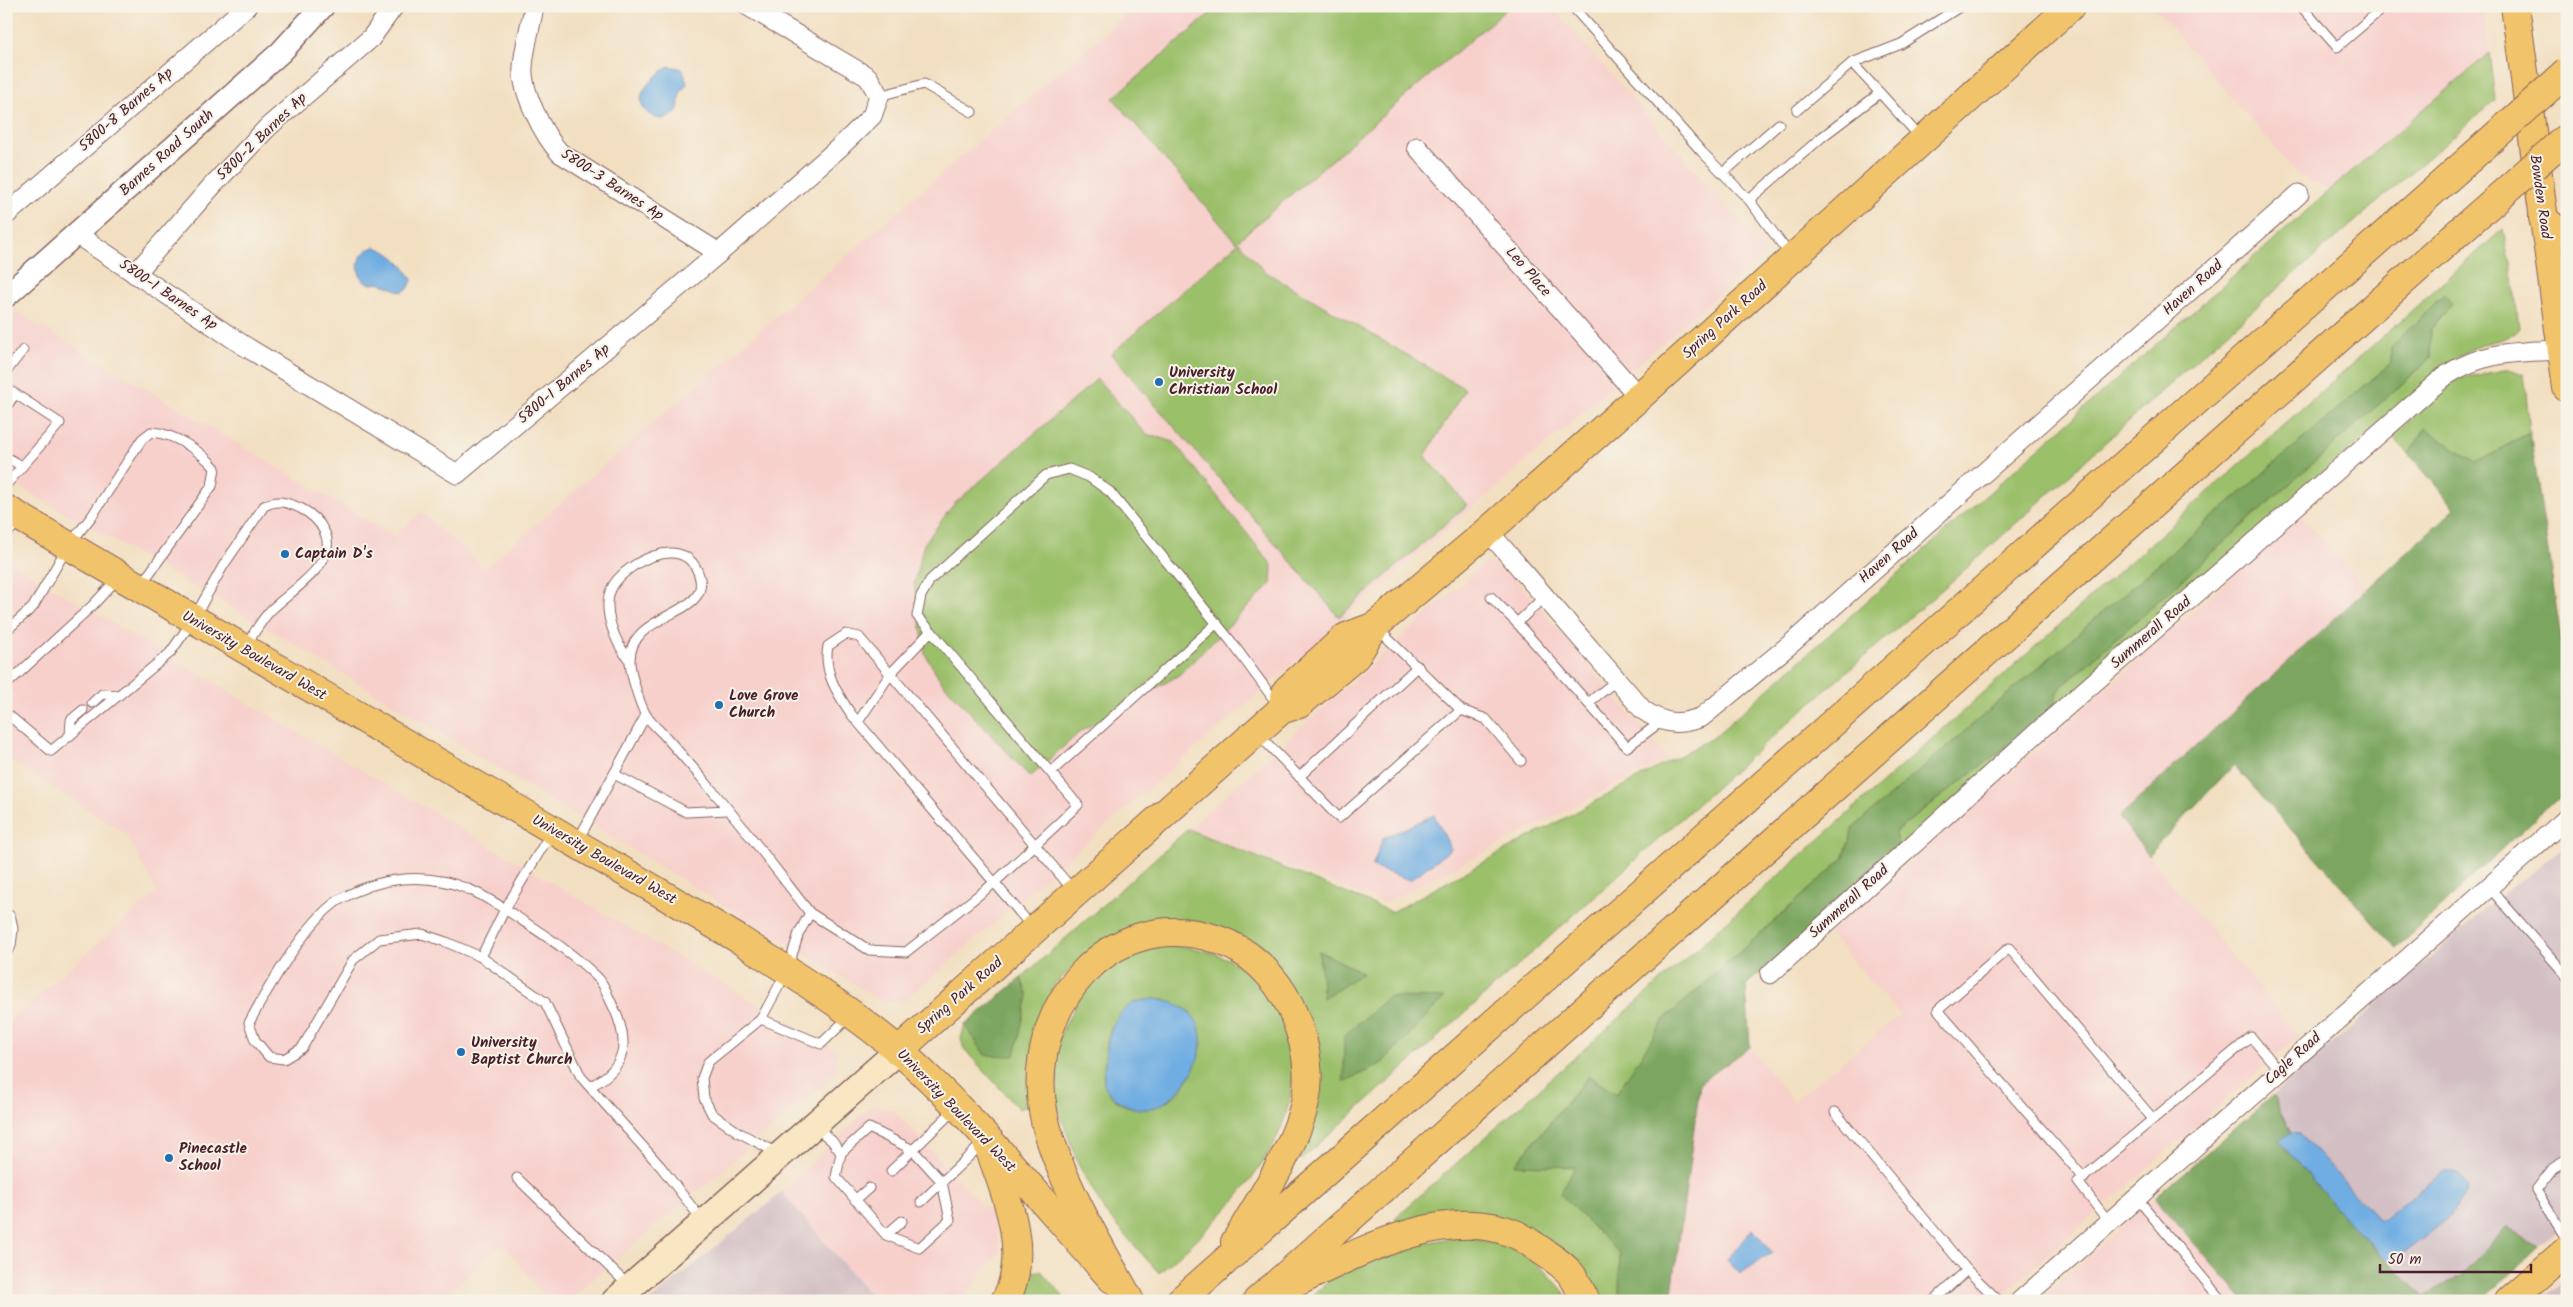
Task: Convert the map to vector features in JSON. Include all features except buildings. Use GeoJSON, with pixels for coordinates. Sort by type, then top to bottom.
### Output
{"type":"FeatureCollection","features":[{"type":"Feature","properties":{"kind":"main road","name":"Bowden Road"},"geometry":{"type":"LineString","coordinates":[[2515,6],[2543,218],[2564,347],[2567,388]]}},
{"type":"Feature","properties":{"kind":"main road","name":"Spring Park Road"},"geometry":{"type":"LineString","coordinates":[[623,1294],[1281,710],[1299,704],[1356,656],[1375,626],[1488,531],[1639,397],[2072,7]]}},
{"type":"Feature","properties":{"kind":"main road"},"geometry":{"type":"LineString","coordinates":[[1180,1301],[2567,72]]}},
{"type":"Feature","properties":{"kind":"main road"},"geometry":{"type":"LineString","coordinates":[[1258,1301],[2452,237],[2567,137]]}},
{"type":"Feature","properties":{"kind":"main road"},"geometry":{"type":"LineString","coordinates":[[2543,218],[2561,234],[2567,236]]}},
{"type":"Feature","properties":{"kind":"main road","name":"University Boulevard West"},"geometry":{"type":"LineString","coordinates":[[12,521],[68,546],[576,843],[737,938],[851,1014],[898,1051],[957,1108],[1130,1300]]}},
{"type":"Feature","properties":{"kind":"main road"},"geometry":{"type":"LineString","coordinates":[[1130,1300],[1094,1238],[1058,1160],[1043,1111],[1042,1066],[1048,1031],[1055,1012],[1066,993],[1090,965],[1108,952],[1129,940],[1151,934],[1168,931],[1200,934],[1232,945],[1251,957],[1280,985],[1298,1024],[1304,1045],[1307,1089],[1303,1111],[1265,1192],[1222,1264]]}},
{"type":"Feature","properties":{"kind":"main road"},"geometry":{"type":"LineString","coordinates":[[986,1140],[1006,1197],[1018,1254],[1015,1277],[1005,1301]]}},
{"type":"Feature","properties":{"kind":"main road"},"geometry":{"type":"LineString","coordinates":[[1258,1301],[1361,1251],[1415,1232],[1461,1224],[1516,1234],[1555,1259],[1571,1275],[1586,1301]]}},
{"type":"Feature","properties":{"kind":"main road"},"geometry":{"type":"LineString","coordinates":[[2509,1301],[2567,1250]]}},
{"type":"Feature","properties":{"kind":"street","name":"5800-8 Barnes Ap"},"geometry":{"type":"LineString","coordinates":[[6,215],[247,6]]}},
{"type":"Feature","properties":{"kind":"street","name":"Barnes Road South"},"geometry":{"type":"LineString","coordinates":[[6,296],[281,52],[323,6]]}},
{"type":"Feature","properties":{"kind":"street","name":"5800-2 Barnes Ap"},"geometry":{"type":"LineString","coordinates":[[135,274],[230,166],[268,127],[371,38],[394,6]]}},
{"type":"Feature","properties":{"kind":"street","name":"5800-3 Barnes Ap"},"geometry":{"type":"LineString","coordinates":[[534,6],[523,67],[524,79],[527,92],[552,144],[560,153],[720,253]]}},
{"type":"Feature","properties":{"kind":"street"},"geometry":{"type":"LineString","coordinates":[[748,6],[868,76],[879,96]]}},
{"type":"Feature","properties":{"kind":"street","name":"5800-1 Barnes Ap"},"geometry":{"type":"LineString","coordinates":[[76,234],[105,251],[135,274],[243,346],[457,474],[720,253],[841,146],[872,116],[879,96]]}},
{"type":"Feature","properties":{"kind":"street","name":"Leo Place"},"geometry":{"type":"LineString","coordinates":[[1417,147],[1639,397]]}},
{"type":"Feature","properties":{"kind":"street","name":"Haven Road"},"geometry":{"type":"LineString","coordinates":[[1488,531],[1643,710],[1662,721],[1672,723],[1688,722],[1702,717],[1770,661],[2299,194]]}},
{"type":"Feature","properties":{"kind":"street","name":"Summerall Road"},"geometry":{"type":"LineString","coordinates":[[1770,974],[2043,727],[2445,376],[2466,363],[2488,356],[2564,347]]}},
{"type":"Feature","properties":{"kind":"street","name":"Cagle Road"},"geometry":{"type":"LineString","coordinates":[[2020,1301],[2567,818]]}},
{"type":"Feature","properties":{"kind":"street"},"geometry":{"type":"LineString","coordinates":[[6,919],[8,929],[6,945]]}},
{"type":"Feature","properties":{"kind":"lane"},"geometry":{"type":"LineString","coordinates":[[1572,6],[1749,200],[1793,259]]}},
{"type":"Feature","properties":{"kind":"lane"},"geometry":{"type":"LineString","coordinates":[[1797,110],[1852,63],[1900,44],[1961,6]]}},
{"type":"Feature","properties":{"kind":"lane"},"geometry":{"type":"LineString","coordinates":[[2301,6],[2337,47],[2385,6]]}},
{"type":"Feature","properties":{"kind":"lane"},"geometry":{"type":"LineString","coordinates":[[1852,63],[1923,141]]}},
{"type":"Feature","properties":{"kind":"lane"},"geometry":{"type":"LineString","coordinates":[[879,96],[924,84],[972,112]]}},
{"type":"Feature","properties":{"kind":"lane"},"geometry":{"type":"LineString","coordinates":[[1749,200],[1822,138],[1880,93]]}},
{"type":"Feature","properties":{"kind":"lane"},"geometry":{"type":"LineString","coordinates":[[1724,173],[1779,124]]}},
{"type":"Feature","properties":{"kind":"lane"},"geometry":{"type":"LineString","coordinates":[[6,372],[23,350]]}},
{"type":"Feature","properties":{"kind":"lane"},"geometry":{"type":"LineString","coordinates":[[6,388],[60,422],[6,485]]}},
{"type":"Feature","properties":{"kind":"lane"},"geometry":{"type":"LineString","coordinates":[[6,407],[15,394]]}},
{"type":"Feature","properties":{"kind":"lane"},"geometry":{"type":"LineString","coordinates":[[6,631],[33,608],[68,546],[92,516],[142,439],[151,432],[163,433],[206,457],[214,468],[212,486],[130,582],[93,605],[6,684]]}},
{"type":"Feature","properties":{"kind":"lane"},"geometry":{"type":"LineString","coordinates":[[6,457],[22,466]]}},
{"type":"Feature","properties":{"kind":"lane"},"geometry":{"type":"LineString","coordinates":[[630,661],[633,643],[642,631],[693,602],[698,592],[700,578],[696,567],[687,557],[678,554],[653,555],[622,575],[613,585],[608,609],[612,627],[624,654],[630,661],[646,715],[728,810],[810,913],[870,950],[906,952],[994,883],[1078,805],[917,616],[921,596],[930,580],[1046,475],[1069,469],[1089,477],[1110,492],[1217,624],[1281,710]]}},
{"type":"Feature","properties":{"kind":"lane"},"geometry":{"type":"LineString","coordinates":[[6,712],[51,751],[170,653],[193,620],[223,566],[264,506],[274,501],[286,502],[308,512],[320,524],[327,536],[328,549],[324,560],[296,591],[271,610],[243,650]]}},
{"type":"Feature","properties":{"kind":"lane"},"geometry":{"type":"LineString","coordinates":[[1517,623],[1544,596]]}},
{"type":"Feature","properties":{"kind":"lane"},"geometry":{"type":"LineString","coordinates":[[1491,597],[1517,623],[1627,747],[1662,721]]}},
{"type":"Feature","properties":{"kind":"lane"},"geometry":{"type":"LineString","coordinates":[[1050,772],[1217,624]]}},
{"type":"Feature","properties":{"kind":"lane"},"geometry":{"type":"LineString","coordinates":[[1375,626],[1461,710],[1486,719],[1521,761]]}},
{"type":"Feature","properties":{"kind":"lane"},"geometry":{"type":"LineString","coordinates":[[858,722],[891,673],[931,632]]}},
{"type":"Feature","properties":{"kind":"lane"},"geometry":{"type":"LineString","coordinates":[[1035,930],[858,722],[836,690],[825,661],[828,646],[846,634],[859,637],[1036,844],[1075,893]]}},
{"type":"Feature","properties":{"kind":"lane"},"geometry":{"type":"LineString","coordinates":[[1299,777],[1418,666]]}},
{"type":"Feature","properties":{"kind":"lane"},"geometry":{"type":"LineString","coordinates":[[1588,703],[1617,680]]}},
{"type":"Feature","properties":{"kind":"lane"},"geometry":{"type":"LineString","coordinates":[[92,702],[102,694],[119,695]]}},
{"type":"Feature","properties":{"kind":"lane"},"geometry":{"type":"LineString","coordinates":[[70,735],[71,720],[83,710]]}},
{"type":"Feature","properties":{"kind":"lane"},"geometry":{"type":"LineString","coordinates":[[1256,732],[1339,818],[1461,710]]}},
{"type":"Feature","properties":{"kind":"lane"},"geometry":{"type":"LineString","coordinates":[[576,843],[646,715]]}},
{"type":"Feature","properties":{"kind":"lane"},"geometry":{"type":"LineString","coordinates":[[614,774],[686,812],[728,810]]}},
{"type":"Feature","properties":{"kind":"lane"},"geometry":{"type":"LineString","coordinates":[[481,957],[505,909],[553,830]]}},
{"type":"Feature","properties":{"kind":"lane"},"geometry":{"type":"LineString","coordinates":[[591,1086],[607,1078],[616,1068],[623,1053],[624,1038],[620,1020],[599,978],[562,947],[505,909],[467,888],[429,879],[407,878],[380,883],[338,901],[315,923],[272,981],[249,1023],[255,1040],[269,1057],[284,1059],[302,1048],[353,960],[379,939],[422,934],[481,957],[545,1002],[581,1077],[661,1167],[704,1222]]}},
{"type":"Feature","properties":{"kind":"lane"},"geometry":{"type":"LineString","coordinates":[[2488,886],[2567,976]]}},
{"type":"Feature","properties":{"kind":"lane"},"geometry":{"type":"LineString","coordinates":[[780,1155],[738,1132],[712,1114],[704,1098],[702,1078],[708,1062],[762,1018],[787,971],[799,933],[810,913]]}},
{"type":"Feature","properties":{"kind":"lane"},"geometry":{"type":"LineString","coordinates":[[2084,1178],[1938,1010],[2009,948],[2153,1119]]}},
{"type":"Feature","properties":{"kind":"lane"},"geometry":{"type":"LineString","coordinates":[[762,1018],[821,1044],[851,1014]]}},
{"type":"Feature","properties":{"kind":"lane"},"geometry":{"type":"LineString","coordinates":[[2109,1222],[2078,1182],[2251,1037],[2280,1072]]}},
{"type":"Feature","properties":{"kind":"lane"},"geometry":{"type":"LineString","coordinates":[[890,1171],[957,1108]]}},
{"type":"Feature","properties":{"kind":"lane"},"geometry":{"type":"LineString","coordinates":[[1835,1112],[1967,1270],[1999,1301]]}},
{"type":"Feature","properties":{"kind":"lane"},"geometry":{"type":"LineString","coordinates":[[814,1125],[832,1141],[841,1153]]}},
{"type":"Feature","properties":{"kind":"lane"},"geometry":{"type":"LineString","coordinates":[[869,1128],[913,1150],[942,1182],[950,1220],[919,1248],[886,1235],[836,1177],[841,1153],[869,1128]]}},
{"type":"Feature","properties":{"kind":"lane"},"geometry":{"type":"LineString","coordinates":[[921,1202],[986,1140]]}},
{"type":"Feature","properties":{"kind":"lane"},"geometry":{"type":"LineString","coordinates":[[2567,1160],[2553,1168],[2536,1190],[2567,1240]]}},
{"type":"Feature","properties":{"kind":"lane"},"geometry":{"type":"LineString","coordinates":[[516,1178],[623,1294]]}},
{"type":"Feature","properties":{"kind":"lane"},"geometry":{"type":"LineString","coordinates":[[856,1200],[869,1188]]}},
{"type":"Feature","properties":{"kind":"lane"},"geometry":{"type":"LineString","coordinates":[[2137,1198],[2222,1301]]}},
{"type":"Feature","properties":{"kind":"lane"},"geometry":{"type":"LineString","coordinates":[[886,1235],[902,1221]]}},
{"type":"Feature","properties":{"kind":"lane"},"geometry":{"type":"LineString","coordinates":[[1933,1301],[1967,1270]]}},
{"type":"Feature","properties":{"kind":"shaded area","name":"University Christian School"},"geometry":{"type":"Polygon","coordinates":[[[1136,6],[1551,6],[1767,252],[903,1002],[883,1002],[289,641],[6,479],[6,321],[16,312],[394,536],[421,512],[485,568],[1136,6]]]}},
{"type":"Feature","properties":{"kind":"shaded area"},"geometry":{"type":"Polygon","coordinates":[[[2153,6],[2483,6],[2489,53],[2330,190],[2299,176],[2153,6]]]}},
{"type":"Feature","properties":{"kind":"shaded area"},"geometry":{"type":"Polygon","coordinates":[[[2301,516],[2367,589],[2119,817],[2148,855],[2299,1036],[1995,1301],[1671,1301],[1700,1083],[1750,1047],[1793,1102],[1900,1015],[1829,933],[2301,516]]]}},
{"type":"Feature","properties":{"kind":"shaded area"},"geometry":{"type":"Polygon","coordinates":[[[6,560],[837,1051],[836,1071],[822,1086],[567,1301],[547,1301],[503,1244],[450,1291],[278,1094],[457,1301],[6,1301],[6,1024],[157,892],[126,834],[6,758],[6,560]]]}},
{"type":"Feature","properties":{"kind":"shaded area"},"geometry":{"type":"Polygon","coordinates":[[[1486,562],[1514,577],[1668,759],[1384,903],[1188,829],[1486,562]]]}},
{"type":"Feature","properties":{"kind":"shaded area"},"geometry":{"type":"Polygon","coordinates":[[[2563,847],[2567,848],[2567,1222],[2538,1247],[2507,1227],[2459,1276],[2425,1297],[2391,1262],[2424,1238],[2464,1199],[2378,1219],[2300,1134],[2291,1133],[2273,1096],[2488,906],[2563,847]]]}},
{"type":"Feature","properties":{"kind":"shaded area"},"geometry":{"type":"Polygon","coordinates":[[[872,1105],[893,1110],[993,1217],[1001,1252],[959,1301],[875,1301],[782,1192],[872,1105]]]}},
{"type":"Feature","properties":{"kind":"shaded area"},"geometry":{"type":"Polygon","coordinates":[[[782,1192],[875,1301],[650,1301],[782,1192]]]}},
{"type":"Feature","properties":{"kind":"shaded area"},"geometry":{"type":"Polygon","coordinates":[[[2155,1197],[2244,1301],[2038,1301],[2155,1197]]]}},
{"type":"Feature","properties":{"kind":"shaded area"},"geometry":{"type":"Polygon","coordinates":[[[2567,1278],[2567,1301],[2540,1301],[2567,1278]]]}},
{"type":"Feature","properties":{"kind":"green space"},"geometry":{"type":"Polygon","coordinates":[[[1219,6],[1510,6],[1236,242],[1113,98],[1219,6]]]}},
{"type":"Feature","properties":{"kind":"green space"},"geometry":{"type":"Polygon","coordinates":[[[2489,53],[2495,100],[2215,343],[1961,573],[1789,722],[1301,1160],[1294,1156],[1317,1079],[1245,937],[1188,919],[1143,924],[1098,945],[1054,985],[1035,1032],[1027,1106],[1019,1109],[964,1049],[961,1038],[965,1025],[985,1055],[1028,996],[1021,978],[1188,829],[1392,912],[1714,737],[2330,190],[2489,53]],[[1319,951],[1323,997],[1363,973],[1319,951]]]}},
{"type":"Feature","properties":{"kind":"green space"},"geometry":{"type":"Polygon","coordinates":[[[2503,229],[2508,256],[2511,262],[2519,328],[2515,333],[2506,338],[2481,345],[2444,367],[1898,851],[1895,832],[2055,709],[2057,691],[2431,358],[2430,330],[2452,304],[2391,347],[2391,363],[1854,827],[1843,859],[1665,1019],[1616,1095],[1588,1077],[1515,1164],[1575,1167],[1561,1194],[1620,1254],[1619,1301],[1597,1301],[1549,1241],[1401,1226],[1395,1218],[2503,229]]]}},
{"type":"Feature","properties":{"kind":"green space"},"geometry":{"type":"Polygon","coordinates":[[[1239,242],[1264,271],[1465,389],[1425,456],[1467,505],[1339,617],[1111,354],[1239,242]]]}},
{"type":"Feature","properties":{"kind":"green space"},"geometry":{"type":"Polygon","coordinates":[[[2444,294],[2452,304],[2430,330],[2431,358],[2057,691],[2055,709],[1895,832],[1898,851],[1746,985],[1750,1047],[1700,1083],[1671,1301],[1619,1301],[1620,1254],[1560,1194],[1575,1167],[1515,1165],[1589,1076],[1616,1094],[1665,1019],[1843,859],[1854,827],[2391,363],[2391,347],[2444,294]]]}},
{"type":"Feature","properties":{"kind":"green space"},"geometry":{"type":"Polygon","coordinates":[[[2510,369],[2524,374],[2530,432],[2476,464],[2425,428],[2409,454],[2392,436],[2456,379],[2510,369]]]}},
{"type":"Feature","properties":{"kind":"green space"},"geometry":{"type":"Polygon","coordinates":[[[1097,379],[1146,434],[1174,442],[1272,565],[1271,584],[1179,675],[1081,731],[1030,777],[941,681],[925,654],[914,583],[924,544],[953,505],[1097,379]]]}},
{"type":"Feature","properties":{"kind":"green space"},"geometry":{"type":"Polygon","coordinates":[[[2425,428],[2476,463],[2530,432],[2567,678],[2567,789],[2396,948],[2234,765],[2148,855],[2119,817],[2455,508],[2409,454],[2425,428]]]}},
{"type":"Feature","properties":{"kind":"green space"},"geometry":{"type":"Polygon","coordinates":[[[1165,945],[1198,949],[1227,959],[1239,966],[1262,988],[1272,1003],[1289,1043],[1292,1081],[1285,1119],[1268,1154],[1245,1188],[1217,1219],[1159,1273],[1105,1212],[1078,1164],[1058,1108],[1055,1045],[1085,986],[1128,954],[1165,945]],[[1154,999],[1135,1008],[1117,1020],[1111,1029],[1106,1048],[1104,1080],[1106,1089],[1121,1104],[1141,1108],[1162,1104],[1179,1092],[1193,1069],[1202,1043],[1190,1012],[1165,1000],[1154,999]]]}},
{"type":"Feature","properties":{"kind":"green space"},"geometry":{"type":"Polygon","coordinates":[[[1319,951],[1363,973],[1323,998],[1319,951]]]}},
{"type":"Feature","properties":{"kind":"green space"},"geometry":{"type":"Polygon","coordinates":[[[1021,978],[1028,996],[1015,1056],[985,1055],[965,1025],[1021,978]]]}},
{"type":"Feature","properties":{"kind":"green space"},"geometry":{"type":"Polygon","coordinates":[[[1388,997],[1444,998],[1381,1064],[1344,1082],[1344,1036],[1388,997]]]}},
{"type":"Feature","properties":{"kind":"green space"},"geometry":{"type":"Polygon","coordinates":[[[2273,1096],[2291,1133],[2279,1140],[2351,1226],[2425,1296],[2459,1276],[2507,1227],[2538,1247],[2481,1301],[2244,1301],[2155,1198],[2273,1096]]]}},
{"type":"Feature","properties":{"kind":"green space"},"geometry":{"type":"Polygon","coordinates":[[[1460,1236],[1495,1243],[1523,1255],[1547,1273],[1571,1301],[1306,1301],[1330,1280],[1391,1250],[1460,1236]]]}},
{"type":"Feature","properties":{"kind":"green space"},"geometry":{"type":"Polygon","coordinates":[[[1041,1271],[1067,1301],[1016,1301],[1025,1272],[1041,1271]]]}},
{"type":"Feature","properties":{"kind":"water"},"geometry":{"type":"Polygon","coordinates":[[[669,66],[683,69],[687,84],[680,94],[676,112],[667,118],[660,119],[648,114],[644,109],[641,97],[649,83],[669,66]]]}},
{"type":"Feature","properties":{"kind":"water"},"geometry":{"type":"Polygon","coordinates":[[[375,247],[391,255],[405,269],[412,280],[409,288],[402,292],[380,283],[371,284],[363,281],[358,265],[359,260],[365,252],[375,247]]]}},
{"type":"Feature","properties":{"kind":"water"},"geometry":{"type":"Polygon","coordinates":[[[1434,815],[1451,849],[1410,880],[1372,867],[1383,838],[1434,815]]]}},
{"type":"Feature","properties":{"kind":"water"},"geometry":{"type":"Polygon","coordinates":[[[1154,999],[1181,1007],[1196,1021],[1201,1040],[1198,1060],[1188,1080],[1173,1096],[1156,1107],[1139,1109],[1125,1105],[1117,1100],[1105,1087],[1104,1077],[1107,1049],[1112,1027],[1120,1014],[1135,1002],[1154,999]]]}},
{"type":"Feature","properties":{"kind":"water"},"geometry":{"type":"Polygon","coordinates":[[[2291,1133],[2300,1134],[2378,1219],[2384,1219],[2445,1170],[2456,1173],[2468,1187],[2463,1198],[2446,1219],[2391,1262],[2351,1226],[2278,1140],[2291,1133]]]}},
{"type":"Feature","properties":{"kind":"water"},"geometry":{"type":"Polygon","coordinates":[[[1752,1229],[1772,1252],[1740,1274],[1727,1260],[1752,1229]]]}},
{"type":"Feature","properties":{"kind":"place","name":"University Christian School"},"geometry":{"type":"Point","coordinates":[1159,382]}},
{"type":"Feature","properties":{"kind":"place","name":"Captain D's"},"geometry":{"type":"Point","coordinates":[285,554]}},
{"type":"Feature","properties":{"kind":"place","name":"Love Grove Church"},"geometry":{"type":"Point","coordinates":[719,705]}},
{"type":"Feature","properties":{"kind":"place","name":"University Baptist Church"},"geometry":{"type":"Point","coordinates":[461,1052]}},
{"type":"Feature","properties":{"kind":"place","name":"Pinecastle School"},"geometry":{"type":"Point","coordinates":[169,1158]}}]}
